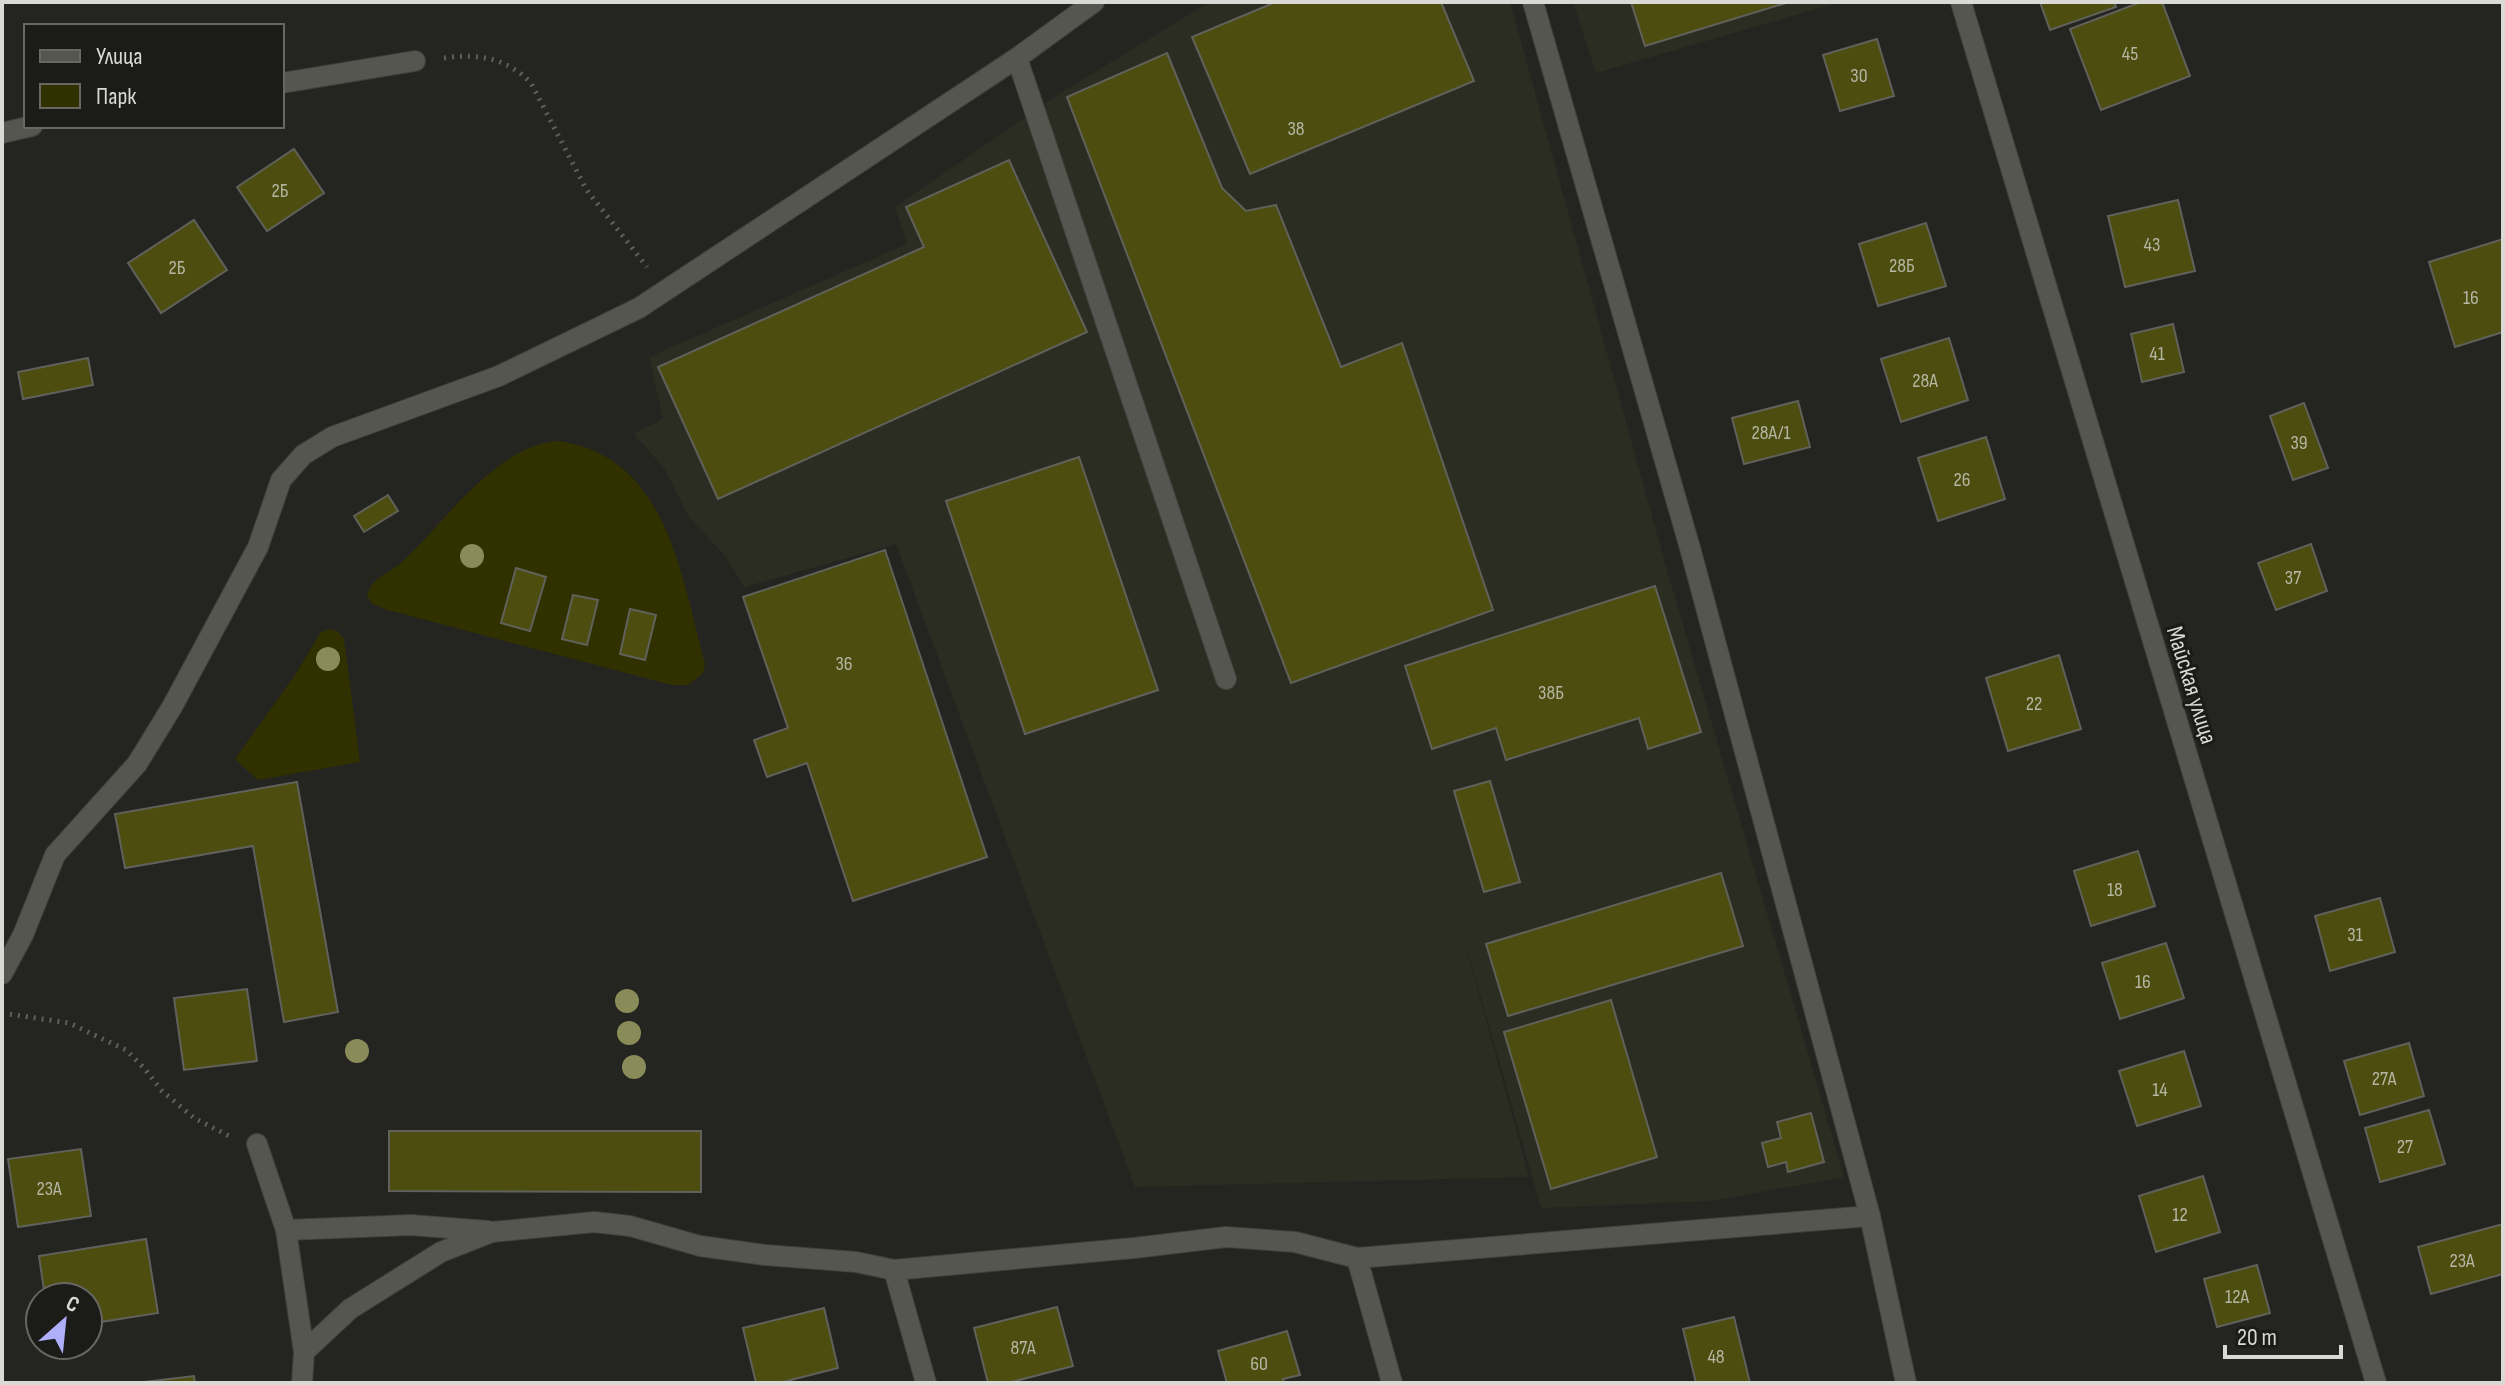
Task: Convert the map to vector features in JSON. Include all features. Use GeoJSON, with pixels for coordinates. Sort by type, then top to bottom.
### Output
{"type":"FeatureCollection","features":[{"type":"Feature","properties":{"kind":"street"},"geometry":{"type":"LineString","coordinates":[[2,974],[23,935],[55,855],[137,764],[172,707],[258,547],[281,480],[303,455],[332,437],[499,376],[639,308],[1017,58],[1094,2]]}},
{"type":"Feature","properties":{"kind":"street"},"geometry":{"type":"LineString","coordinates":[[1533,2],[1694,563],[1870,1216],[1906,1383]]}},
{"type":"Feature","properties":{"kind":"street","name":"Майская улица"},"geometry":{"type":"LineString","coordinates":[[1961,2],[2376,1383]]}},
{"type":"Feature","properties":{"kind":"street"},"geometry":{"type":"LineString","coordinates":[[1017,58],[1226,679]]}},
{"type":"Feature","properties":{"kind":"street"},"geometry":{"type":"LineString","coordinates":[[284,83],[415,61]]}},
{"type":"Feature","properties":{"kind":"street"},"geometry":{"type":"LineString","coordinates":[[2,133],[24,128]]}},
{"type":"Feature","properties":{"kind":"street"},"geometry":{"type":"LineString","coordinates":[[257,1144],[286,1230],[304,1352],[302,1383]]}},
{"type":"Feature","properties":{"kind":"street"},"geometry":{"type":"LineString","coordinates":[[286,1230],[411,1225],[492,1232],[594,1222],[630,1226],[700,1246],[856,1262],[894,1270],[1226,1237],[1295,1242],[1357,1258],[1870,1216]]}},
{"type":"Feature","properties":{"kind":"street"},"geometry":{"type":"LineString","coordinates":[[304,1352],[350,1309],[441,1252],[492,1232]]}},
{"type":"Feature","properties":{"kind":"street"},"geometry":{"type":"LineString","coordinates":[[1357,1258],[1392,1383]]}},
{"type":"Feature","properties":{"kind":"street"},"geometry":{"type":"LineString","coordinates":[[894,1270],[926,1383]]}},
{"type":"Feature","properties":{"kind":"path"},"geometry":{"type":"LineString","coordinates":[[415,61],[454,56],[489,58],[502,60],[521,72],[531,83],[586,189],[665,291]]}},
{"type":"Feature","properties":{"kind":"path"},"geometry":{"type":"LineString","coordinates":[[2,1013],[69,1023],[126,1050],[162,1091],[194,1118],[220,1133],[257,1144]]}},
{"type":"Feature","properties":{"kind":"shaded area"},"geometry":{"type":"Polygon","coordinates":[[[1210,2],[1510,2],[1665,563],[1844,1177],[1711,1201],[1541,1208],[1452,896],[1529,1177],[1135,1187],[896,544],[744,587],[726,557],[689,517],[665,469],[634,434],[663,419],[649,357],[907,244],[895,207],[1062,92],[1210,2]]]}},
{"type":"Feature","properties":{"kind":"shaded area"},"geometry":{"type":"Polygon","coordinates":[[[1573,2],[1840,2],[1596,73],[1573,2]]]}},
{"type":"Feature","properties":{"kind":"green space"},"geometry":{"type":"Polygon","coordinates":[[[559,441],[596,452],[624,470],[647,495],[664,526],[677,559],[705,664],[703,673],[688,685],[672,685],[388,610],[373,604],[367,596],[376,580],[401,563],[472,488],[493,471],[514,456],[536,446],[559,441]]]}},
{"type":"Feature","properties":{"kind":"green space"},"geometry":{"type":"Polygon","coordinates":[[[329,629],[337,631],[344,639],[360,762],[258,780],[235,759],[295,675],[321,632],[329,629]]]}},
{"type":"Feature","properties":{"kind":"building"},"geometry":{"type":"Polygon","coordinates":[[[1276,2],[1441,2],[1474,81],[1250,174],[1192,37],[1276,2]]]}},
{"type":"Feature","properties":{"kind":"building"},"geometry":{"type":"Polygon","coordinates":[[[1631,2],[1789,2],[1645,46],[1631,2]]]}},
{"type":"Feature","properties":{"kind":"building"},"geometry":{"type":"Polygon","coordinates":[[[2040,2],[2114,2],[2116,7],[2050,30],[2040,2]]]}},
{"type":"Feature","properties":{"kind":"building"},"geometry":{"type":"Polygon","coordinates":[[[2141,2],[2162,2],[2190,76],[2101,110],[2070,29],[2141,2]]]}},
{"type":"Feature","properties":{"kind":"building"},"geometry":{"type":"Polygon","coordinates":[[[1877,39],[1894,96],[1840,111],[1823,55],[1877,39]]]}},
{"type":"Feature","properties":{"kind":"building"},"geometry":{"type":"Polygon","coordinates":[[[1167,53],[1222,188],[1246,211],[1276,205],[1341,367],[1402,343],[1493,610],[1291,683],[1067,97],[1167,53]]]}},
{"type":"Feature","properties":{"kind":"building"},"geometry":{"type":"Polygon","coordinates":[[[294,149],[324,193],[267,231],[237,187],[294,149]]]}},
{"type":"Feature","properties":{"kind":"building"},"geometry":{"type":"Polygon","coordinates":[[[1009,160],[1087,332],[718,499],[658,367],[924,247],[906,207],[1009,160]]]}},
{"type":"Feature","properties":{"kind":"building"},"geometry":{"type":"Polygon","coordinates":[[[2178,200],[2195,271],[2125,287],[2108,216],[2178,200]]]}},
{"type":"Feature","properties":{"kind":"building"},"geometry":{"type":"Polygon","coordinates":[[[194,220],[227,270],[161,313],[128,263],[194,220]]]}},
{"type":"Feature","properties":{"kind":"building"},"geometry":{"type":"Polygon","coordinates":[[[1926,223],[1946,286],[1878,306],[1859,244],[1926,223]]]}},
{"type":"Feature","properties":{"kind":"building"},"geometry":{"type":"Polygon","coordinates":[[[2503,239],[2503,332],[2455,347],[2429,262],[2503,239]]]}},
{"type":"Feature","properties":{"kind":"building"},"geometry":{"type":"Polygon","coordinates":[[[2173,324],[2184,372],[2142,382],[2131,334],[2173,324]]]}},
{"type":"Feature","properties":{"kind":"building"},"geometry":{"type":"Polygon","coordinates":[[[1949,338],[1968,400],[1901,422],[1881,359],[1949,338]]]}},
{"type":"Feature","properties":{"kind":"building"},"geometry":{"type":"Polygon","coordinates":[[[88,358],[93,385],[23,399],[18,372],[88,358]]]}},
{"type":"Feature","properties":{"kind":"building"},"geometry":{"type":"Polygon","coordinates":[[[1798,401],[1810,447],[1744,464],[1732,418],[1798,401]]]}},
{"type":"Feature","properties":{"kind":"building"},"geometry":{"type":"Polygon","coordinates":[[[2304,403],[2328,468],[2293,480],[2270,416],[2304,403]]]}},
{"type":"Feature","properties":{"kind":"building"},"geometry":{"type":"Polygon","coordinates":[[[1986,437],[2005,499],[1938,521],[1918,458],[1986,437]]]}},
{"type":"Feature","properties":{"kind":"building"},"geometry":{"type":"Polygon","coordinates":[[[1079,457],[1158,690],[1025,734],[946,501],[1079,457]]]}},
{"type":"Feature","properties":{"kind":"building"},"geometry":{"type":"Polygon","coordinates":[[[388,495],[398,511],[364,532],[354,516],[388,495]]]}},
{"type":"Feature","properties":{"kind":"building"},"geometry":{"type":"Polygon","coordinates":[[[2311,544],[2327,591],[2276,610],[2258,563],[2311,544]]]}},
{"type":"Feature","properties":{"kind":"building"},"geometry":{"type":"Polygon","coordinates":[[[885,550],[987,857],[853,901],[807,763],[767,777],[754,740],[788,728],[743,597],[885,550]]]}},
{"type":"Feature","properties":{"kind":"building"},"geometry":{"type":"Polygon","coordinates":[[[516,568],[546,577],[530,631],[501,623],[516,568]]]}},
{"type":"Feature","properties":{"kind":"building"},"geometry":{"type":"Polygon","coordinates":[[[1655,586],[1701,732],[1648,749],[1639,718],[1506,760],[1496,728],[1432,749],[1405,666],[1655,586]]]}},
{"type":"Feature","properties":{"kind":"building"},"geometry":{"type":"Polygon","coordinates":[[[573,595],[598,600],[587,645],[562,639],[573,595]]]}},
{"type":"Feature","properties":{"kind":"building"},"geometry":{"type":"Polygon","coordinates":[[[630,609],[656,615],[645,660],[620,654],[630,609]]]}},
{"type":"Feature","properties":{"kind":"building"},"geometry":{"type":"Polygon","coordinates":[[[2059,655],[2081,729],[2008,751],[1986,678],[2059,655]]]}},
{"type":"Feature","properties":{"kind":"building"},"geometry":{"type":"Polygon","coordinates":[[[1490,781],[1520,882],[1484,892],[1454,791],[1490,781]]]}},
{"type":"Feature","properties":{"kind":"building"},"geometry":{"type":"Polygon","coordinates":[[[297,782],[338,1012],[284,1022],[253,846],[125,868],[115,814],[297,782]]]}},
{"type":"Feature","properties":{"kind":"building"},"geometry":{"type":"Polygon","coordinates":[[[2138,851],[2155,906],[2091,926],[2074,871],[2138,851]]]}},
{"type":"Feature","properties":{"kind":"building"},"geometry":{"type":"Polygon","coordinates":[[[1721,873],[1743,946],[1508,1016],[1486,944],[1721,873]]]}},
{"type":"Feature","properties":{"kind":"building"},"geometry":{"type":"Polygon","coordinates":[[[2380,898],[2395,952],[2330,971],[2315,916],[2380,898]]]}},
{"type":"Feature","properties":{"kind":"building"},"geometry":{"type":"Polygon","coordinates":[[[2166,943],[2184,998],[2120,1019],[2102,963],[2166,943]]]}},
{"type":"Feature","properties":{"kind":"building"},"geometry":{"type":"Polygon","coordinates":[[[247,989],[257,1061],[184,1070],[174,998],[247,989]]]}},
{"type":"Feature","properties":{"kind":"building"},"geometry":{"type":"Polygon","coordinates":[[[1611,1000],[1657,1157],[1551,1189],[1504,1032],[1611,1000]]]}},
{"type":"Feature","properties":{"kind":"building"},"geometry":{"type":"Polygon","coordinates":[[[2409,1043],[2424,1096],[2360,1115],[2344,1061],[2409,1043]]]}},
{"type":"Feature","properties":{"kind":"building"},"geometry":{"type":"Polygon","coordinates":[[[2184,1051],[2201,1106],[2137,1126],[2119,1071],[2184,1051]]]}},
{"type":"Feature","properties":{"kind":"building"},"geometry":{"type":"Polygon","coordinates":[[[2429,1110],[2445,1164],[2380,1182],[2365,1128],[2429,1110]]]}},
{"type":"Feature","properties":{"kind":"building"},"geometry":{"type":"Polygon","coordinates":[[[1811,1113],[1824,1162],[1788,1172],[1786,1162],[1768,1167],[1762,1143],[1781,1138],[1777,1122],[1811,1113]]]}},
{"type":"Feature","properties":{"kind":"building"},"geometry":{"type":"Polygon","coordinates":[[[389,1131],[701,1131],[701,1192],[389,1191],[389,1131]]]}},
{"type":"Feature","properties":{"kind":"building"},"geometry":{"type":"Polygon","coordinates":[[[81,1149],[91,1216],[18,1227],[8,1159],[81,1149]]]}},
{"type":"Feature","properties":{"kind":"building"},"geometry":{"type":"Polygon","coordinates":[[[2203,1176],[2220,1232],[2156,1252],[2139,1196],[2203,1176]]]}},
{"type":"Feature","properties":{"kind":"building"},"geometry":{"type":"Polygon","coordinates":[[[2503,1224],[2503,1274],[2431,1294],[2418,1247],[2503,1224]]]}},
{"type":"Feature","properties":{"kind":"building"},"geometry":{"type":"Polygon","coordinates":[[[146,1239],[158,1313],[104,1321],[104,1281],[43,1281],[39,1256],[146,1239]]]}},
{"type":"Feature","properties":{"kind":"building"},"geometry":{"type":"Polygon","coordinates":[[[2257,1265],[2270,1313],[2217,1327],[2204,1279],[2257,1265]]]}},
{"type":"Feature","properties":{"kind":"building"},"geometry":{"type":"Polygon","coordinates":[[[1057,1307],[1073,1366],[1008,1383],[988,1383],[974,1328],[1057,1307]]]}},
{"type":"Feature","properties":{"kind":"building"},"geometry":{"type":"Polygon","coordinates":[[[824,1308],[838,1368],[779,1383],[756,1383],[743,1328],[824,1308]]]}},
{"type":"Feature","properties":{"kind":"building"},"geometry":{"type":"Polygon","coordinates":[[[1734,1317],[1750,1383],[1696,1383],[1683,1329],[1734,1317]]]}},
{"type":"Feature","properties":{"kind":"building"},"geometry":{"type":"Polygon","coordinates":[[[1287,1331],[1300,1375],[1283,1379],[1284,1383],[1227,1383],[1218,1351],[1287,1331]]]}},
{"type":"Feature","properties":{"kind":"building"},"geometry":{"type":"Polygon","coordinates":[[[194,1376],[195,1383],[135,1383],[194,1376]]]}}]}
